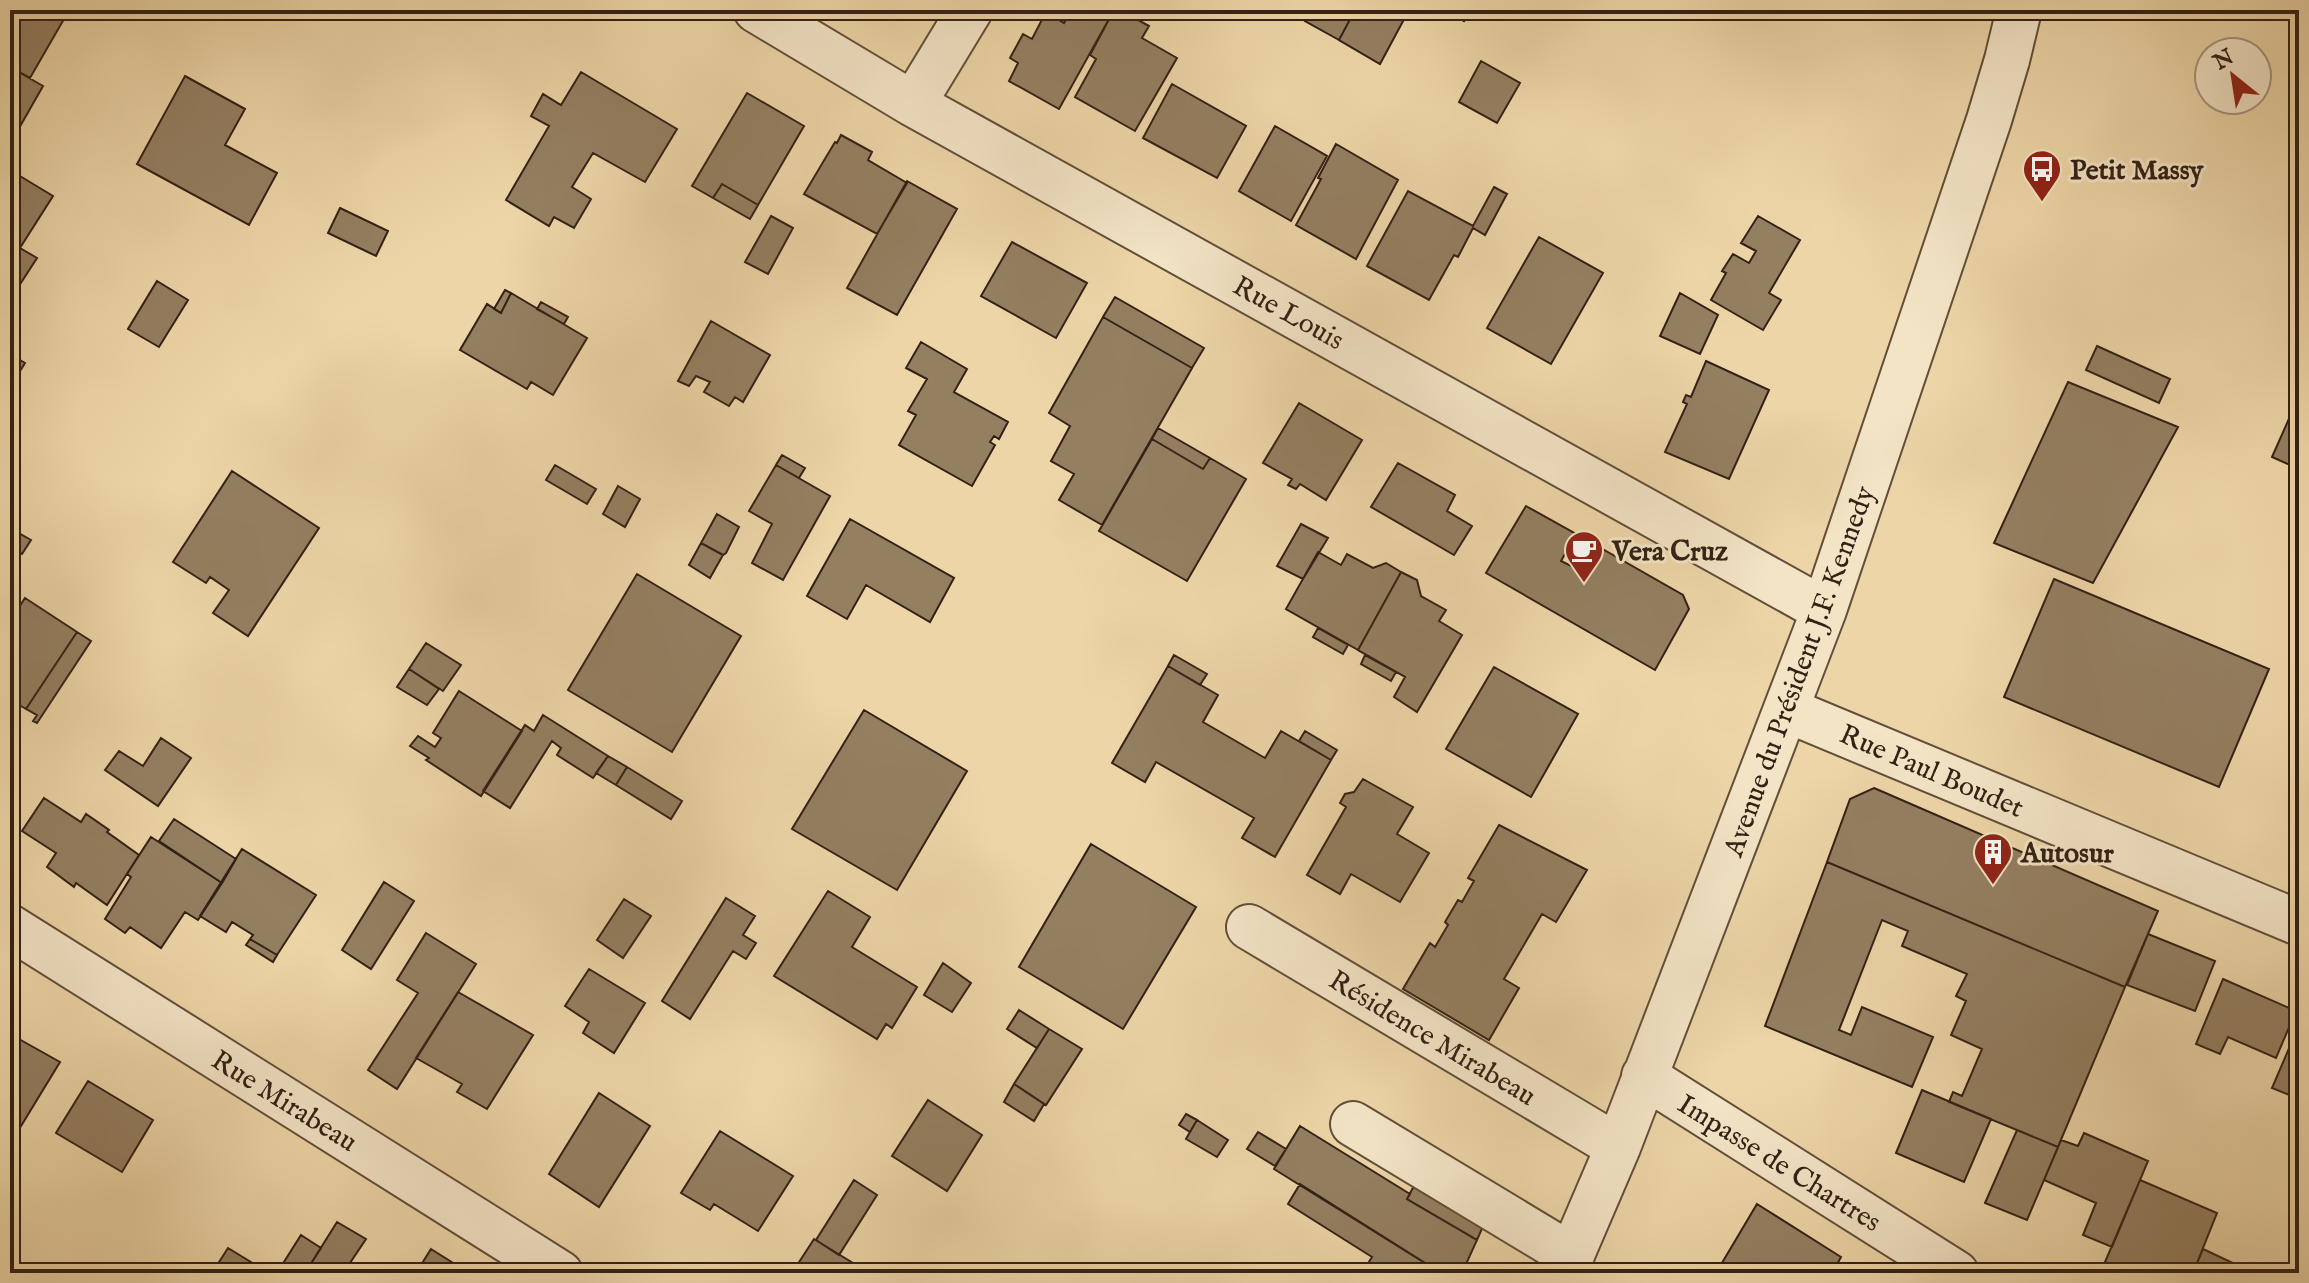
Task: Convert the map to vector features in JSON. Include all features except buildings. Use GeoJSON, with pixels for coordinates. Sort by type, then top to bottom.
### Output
{"type":"FeatureCollection","features":[{"type":"Feature","properties":{"kind":"street","name":"Rue Louis"},"geometry":{"type":"LineString","coordinates":[[756,10],[913,104],[1824,610]]}},
{"type":"Feature","properties":{"kind":"street"},"geometry":{"type":"LineString","coordinates":[[913,104],[970,10]]}},
{"type":"Feature","properties":{"kind":"street","name":"Avenue du Président J.F. Kennedy"},"geometry":{"type":"LineString","coordinates":[[1568,1264],[1618,1147],[1824,610],[2007,60],[2019,10]]}},
{"type":"Feature","properties":{"kind":"street","name":"Avenue du Président J.F. Kennedy"},"geometry":{"type":"LineString","coordinates":[[2007,60],[2029,10]]}},
{"type":"Feature","properties":{"kind":"street","name":"Rue Paul Boudet"},"geometry":{"type":"LineString","coordinates":[[1787,710],[2299,923]]}},
{"type":"Feature","properties":{"kind":"street","name":"Rue Mirabeau"},"geometry":{"type":"LineString","coordinates":[[10,927],[560,1273]]}},
{"type":"Feature","properties":{"kind":"street","name":"Résidence Mirabeau"},"geometry":{"type":"LineString","coordinates":[[1249,927],[1618,1147]]}},
{"type":"Feature","properties":{"kind":"street","name":"Impasse de Chartres"},"geometry":{"type":"LineString","coordinates":[[1644,1076],[1956,1273]]}},
{"type":"Feature","properties":{"kind":"street"},"geometry":{"type":"LineString","coordinates":[[1353,1124],[1568,1264]]}},
{"type":"Feature","properties":{"kind":"place","name":"Petit Massy"},"geometry":{"type":"Point","coordinates":[2042,203]}},
{"type":"Feature","properties":{"kind":"place","name":"Vera Cruz"},"geometry":{"type":"Point","coordinates":[1584,584]}},
{"type":"Feature","properties":{"kind":"place","name":"Autosur"},"geometry":{"type":"Point","coordinates":[1993,886]}}]}
